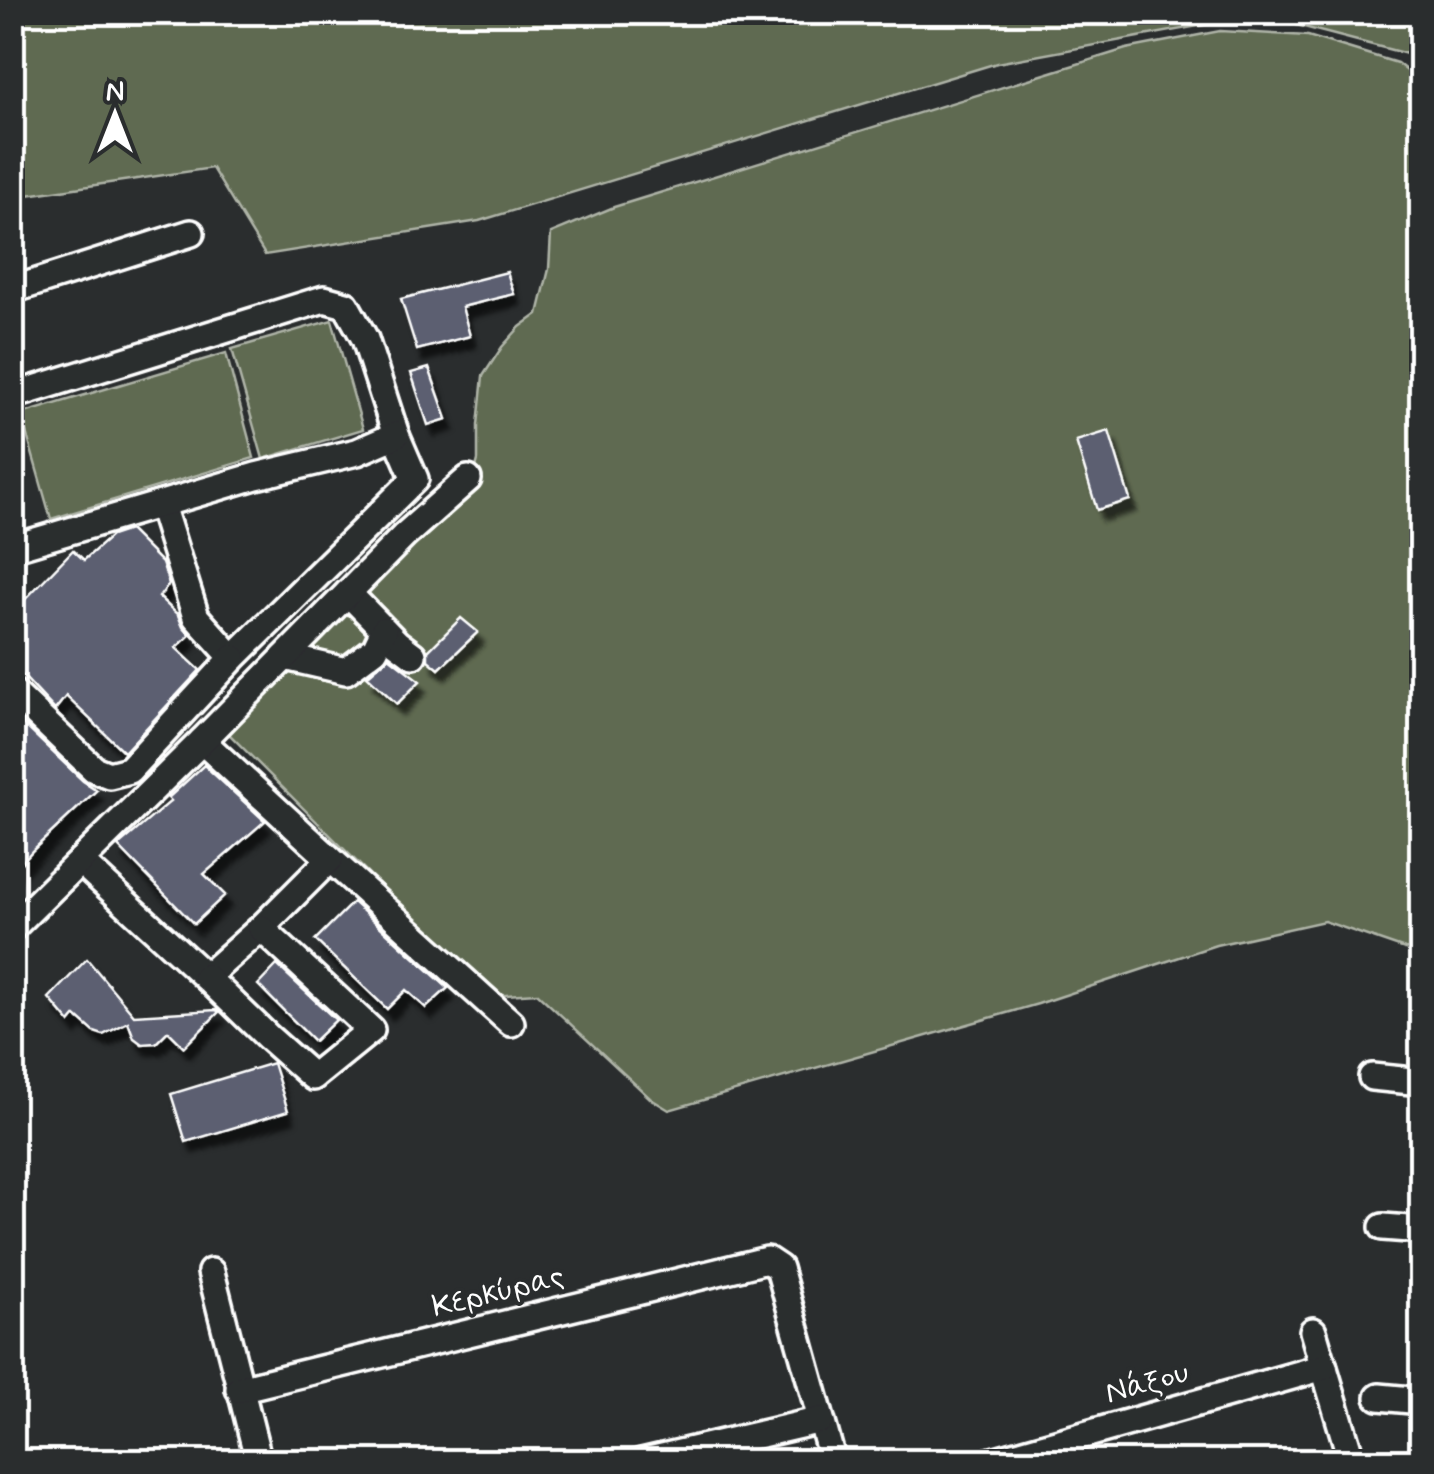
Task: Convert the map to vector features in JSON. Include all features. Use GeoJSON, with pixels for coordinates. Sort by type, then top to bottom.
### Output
{"type":"FeatureCollection","features":[{"type":"Feature","properties":{"kind":"street"},"geometry":{"type":"LineString","coordinates":[[12,290],[191,232]]}},
{"type":"Feature","properties":{"kind":"street"},"geometry":{"type":"LineString","coordinates":[[12,396],[324,299],[346,305],[364,339],[415,479],[233,658],[129,770],[110,775],[94,769],[16,698]]}},
{"type":"Feature","properties":{"kind":"street"},"geometry":{"type":"LineString","coordinates":[[12,548],[256,476],[357,452],[396,435]]}},
{"type":"Feature","properties":{"kind":"street"},"geometry":{"type":"LineString","coordinates":[[12,928],[405,535],[468,479]]}},
{"type":"Feature","properties":{"kind":"street"},"geometry":{"type":"LineString","coordinates":[[161,504],[196,617],[233,658]]}},
{"type":"Feature","properties":{"kind":"street"},"geometry":{"type":"LineString","coordinates":[[348,593],[413,655]]}},
{"type":"Feature","properties":{"kind":"street"},"geometry":{"type":"LineString","coordinates":[[285,657],[346,670],[375,649],[384,630]]}},
{"type":"Feature","properties":{"kind":"street"},"geometry":{"type":"LineString","coordinates":[[202,741],[511,1023]]}},
{"type":"Feature","properties":{"kind":"street"},"geometry":{"type":"LineString","coordinates":[[206,976],[330,859]]}},
{"type":"Feature","properties":{"kind":"street"},"geometry":{"type":"LineString","coordinates":[[80,861],[313,1077],[371,1030],[260,928]]}},
{"type":"Feature","properties":{"kind":"street"},"geometry":{"type":"LineString","coordinates":[[1372,1077],[1422,1082]]}},
{"type":"Feature","properties":{"kind":"street"},"geometry":{"type":"LineString","coordinates":[[1384,1227],[1422,1230]]}},
{"type":"Feature","properties":{"kind":"street","name":"Κερκύρας"},"geometry":{"type":"LineString","coordinates":[[239,1389],[764,1260],[779,1268],[821,1420]]}},
{"type":"Feature","properties":{"kind":"street"},"geometry":{"type":"LineString","coordinates":[[211,1272],[260,1462]]}},
{"type":"Feature","properties":{"kind":"street"},"geometry":{"type":"LineString","coordinates":[[1313,1331],[1352,1462]]}},
{"type":"Feature","properties":{"kind":"street","name":"Νάξου"},"geometry":{"type":"LineString","coordinates":[[989,1462],[1324,1367]]}},
{"type":"Feature","properties":{"kind":"street"},"geometry":{"type":"LineString","coordinates":[[1379,1397],[1422,1401]]}},
{"type":"Feature","properties":{"kind":"street"},"geometry":{"type":"LineString","coordinates":[[641,1462],[821,1420],[833,1462]]}},
{"type":"Feature","properties":{"kind":"green space"},"geometry":{"type":"Polygon","coordinates":[[[1421,12],[1421,67],[1407,54],[1258,15],[997,63],[479,221],[265,255],[212,168],[13,197],[13,13],[1421,12]]]}},
{"type":"Feature","properties":{"kind":"green space"},"geometry":{"type":"Polygon","coordinates":[[[1220,31],[1308,36],[1397,63],[1421,82],[1421,952],[1324,921],[1216,945],[1038,1004],[669,1110],[651,1099],[537,993],[491,996],[228,733],[470,490],[478,460],[483,376],[502,347],[538,314],[549,269],[551,233],[614,207],[1126,49],[1220,31]]]}},
{"type":"Feature","properties":{"kind":"green space"},"geometry":{"type":"Polygon","coordinates":[[[332,320],[363,429],[263,459],[232,349],[332,320]]]}},
{"type":"Feature","properties":{"kind":"green space"},"geometry":{"type":"Polygon","coordinates":[[[226,353],[254,458],[51,519],[21,414],[226,353]]]}},
{"type":"Feature","properties":{"kind":"building"},"geometry":{"type":"Polygon","coordinates":[[[507,272],[514,294],[462,307],[470,336],[417,350],[401,299],[507,272]]]}},
{"type":"Feature","properties":{"kind":"building"},"geometry":{"type":"Polygon","coordinates":[[[429,368],[447,419],[428,425],[411,373],[429,368]]]}},
{"type":"Feature","properties":{"kind":"building"},"geometry":{"type":"Polygon","coordinates":[[[1109,431],[1130,500],[1097,510],[1076,441],[1109,431]]]}},
{"type":"Feature","properties":{"kind":"building"},"geometry":{"type":"Polygon","coordinates":[[[129,530],[162,563],[169,584],[159,597],[178,615],[190,635],[176,648],[200,670],[124,752],[66,696],[55,710],[12,664],[12,613],[73,550],[84,560],[111,536],[129,530]]]}},
{"type":"Feature","properties":{"kind":"building"},"geometry":{"type":"Polygon","coordinates":[[[461,618],[478,632],[439,669],[428,660],[428,651],[461,618]]]}},
{"type":"Feature","properties":{"kind":"building"},"geometry":{"type":"Polygon","coordinates":[[[389,657],[420,681],[397,704],[367,676],[389,657]]]}},
{"type":"Feature","properties":{"kind":"building"},"geometry":{"type":"Polygon","coordinates":[[[19,720],[97,790],[12,873],[12,726],[19,720]]]}},
{"type":"Feature","properties":{"kind":"building"},"geometry":{"type":"Polygon","coordinates":[[[204,765],[265,821],[204,874],[225,895],[194,924],[118,846],[171,801],[168,798],[204,765]]]}},
{"type":"Feature","properties":{"kind":"building"},"geometry":{"type":"Polygon","coordinates":[[[353,902],[448,988],[426,1008],[406,990],[387,1009],[315,940],[353,902]]]}},
{"type":"Feature","properties":{"kind":"building"},"geometry":{"type":"Polygon","coordinates":[[[87,959],[134,1015],[219,1012],[184,1047],[168,1031],[156,1043],[142,1044],[134,1038],[128,1022],[103,1035],[76,1016],[70,1023],[49,998],[87,959]]]}},
{"type":"Feature","properties":{"kind":"building"},"geometry":{"type":"Polygon","coordinates":[[[277,965],[336,1020],[314,1041],[258,985],[277,965]]]}},
{"type":"Feature","properties":{"kind":"building"},"geometry":{"type":"Polygon","coordinates":[[[273,1063],[288,1111],[186,1142],[171,1094],[273,1063]]]}}]}
